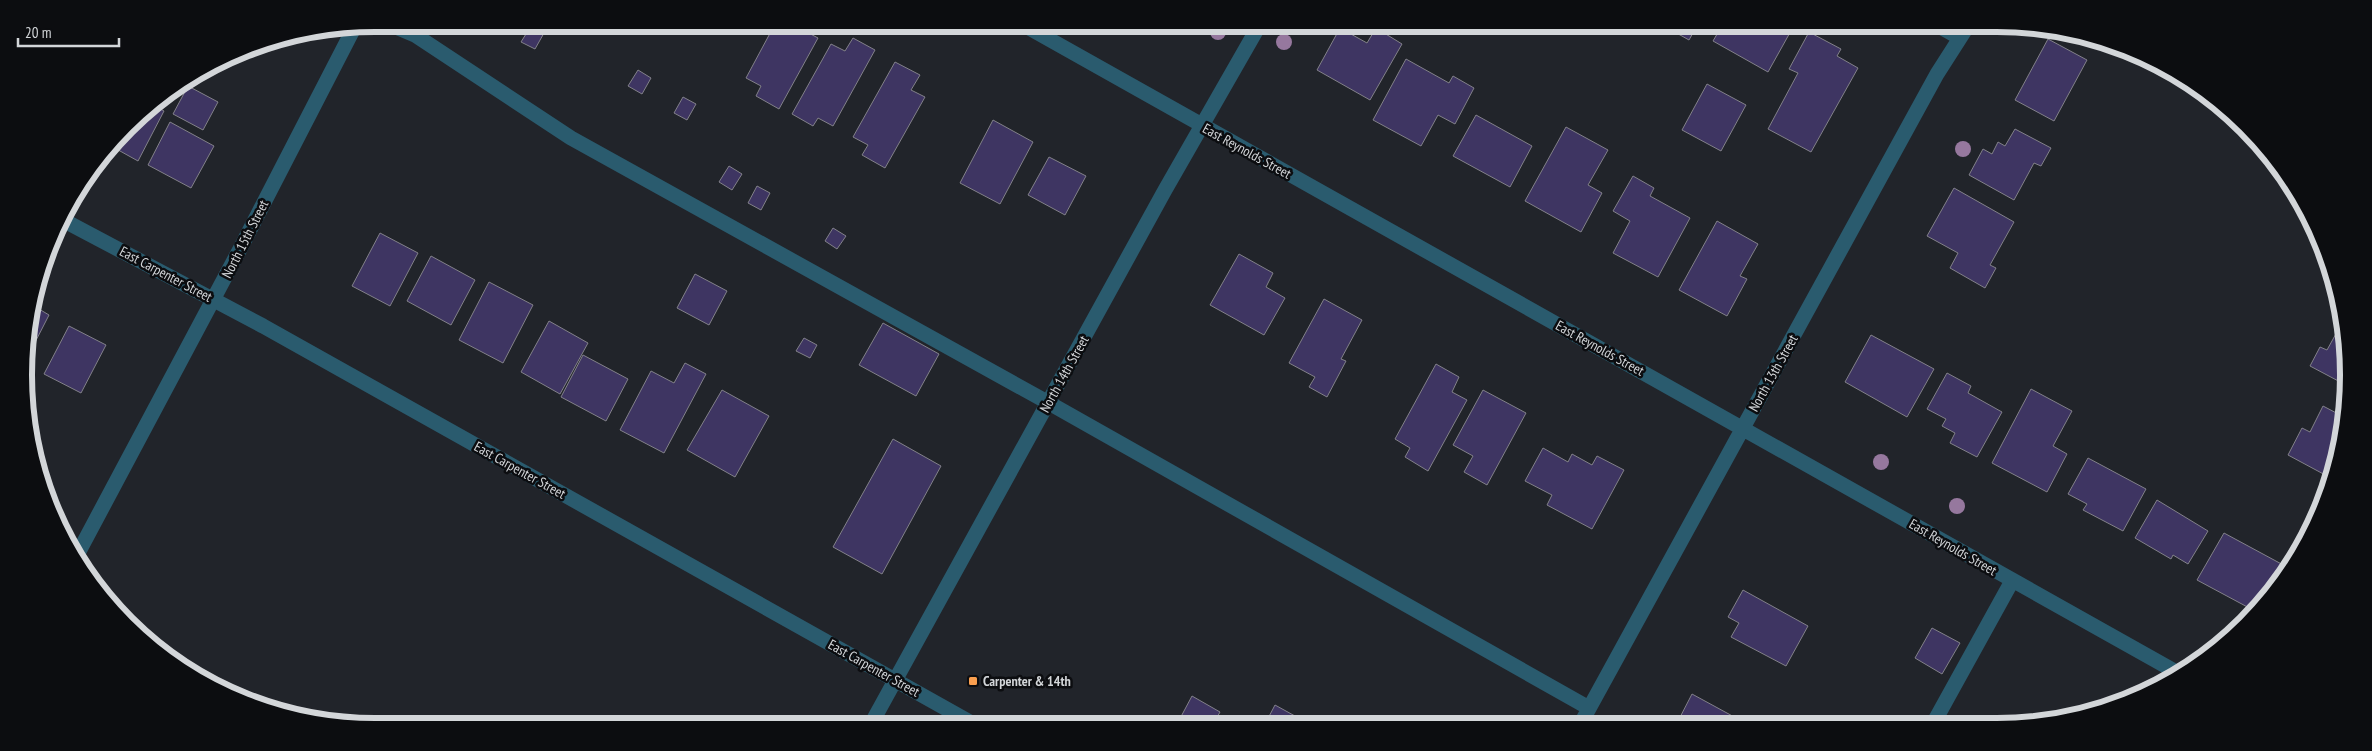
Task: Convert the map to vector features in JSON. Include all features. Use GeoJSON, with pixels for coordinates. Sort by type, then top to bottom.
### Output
{"type":"FeatureCollection","features":[{"type":"Feature","properties":{"kind":"street"},"geometry":{"type":"LineString","coordinates":[[408,32],[570,138],[1049,403],[1590,708]]}},
{"type":"Feature","properties":{"kind":"street","name":"East Reynolds Street"},"geometry":{"type":"LineString","coordinates":[[1036,32],[2173,670]]}},
{"type":"Feature","properties":{"kind":"street","name":"North 14th Street"},"geometry":{"type":"LineString","coordinates":[[875,718],[1256,32]]}},
{"type":"Feature","properties":{"kind":"street"},"geometry":{"type":"LineString","coordinates":[[1949,32],[1960,38]]}},
{"type":"Feature","properties":{"kind":"street","name":"North 13th Street"},"geometry":{"type":"LineString","coordinates":[[1584,718],[1938,74],[1964,32]]}},
{"type":"Feature","properties":{"kind":"street","name":"North 15th Street"},"geometry":{"type":"LineString","coordinates":[[80,550],[213,299],[350,33]]}},
{"type":"Feature","properties":{"kind":"street","name":"East Carpenter Street"},"geometry":{"type":"LineString","coordinates":[[69,223],[213,299],[963,718]]}},
{"type":"Feature","properties":{"kind":"street"},"geometry":{"type":"LineString","coordinates":[[1935,718],[2012,581]]}},
{"type":"Feature","properties":{"kind":"building"},"geometry":{"type":"Polygon","coordinates":[[[527,32],[544,33],[535,49],[521,42],[527,32]]]}},
{"type":"Feature","properties":{"kind":"building"},"geometry":{"type":"Polygon","coordinates":[[[771,32],[807,32],[818,38],[779,109],[756,96],[761,86],[746,78],[771,32]]]}},
{"type":"Feature","properties":{"kind":"building"},"geometry":{"type":"Polygon","coordinates":[[[1338,32],[1347,32],[1367,43],[1374,32],[1382,32],[1402,44],[1370,100],[1317,70],[1338,32]]]}},
{"type":"Feature","properties":{"kind":"building"},"geometry":{"type":"Polygon","coordinates":[[[1675,32],[1694,32],[1689,40],[1675,32]]]}},
{"type":"Feature","properties":{"kind":"building"},"geometry":{"type":"Polygon","coordinates":[[[1718,32],[1790,32],[1768,72],[1713,41],[1718,32]]]}},
{"type":"Feature","properties":{"kind":"building"},"geometry":{"type":"Polygon","coordinates":[[[1809,32],[1841,49],[1837,56],[1858,68],[1811,152],[1768,129],[1798,73],[1789,69],[1809,32]]]}},
{"type":"Feature","properties":{"kind":"building"},"geometry":{"type":"Polygon","coordinates":[[[853,38],[875,50],[833,126],[818,118],[813,126],[792,114],[831,44],[845,51],[853,38]]]}},
{"type":"Feature","properties":{"kind":"building"},"geometry":{"type":"Polygon","coordinates":[[[2048,39],[2087,60],[2054,121],[2015,100],[2048,39]]]}},
{"type":"Feature","properties":{"kind":"building"},"geometry":{"type":"Polygon","coordinates":[[[1406,59],[1449,83],[1453,76],[1474,88],[1455,124],[1438,115],[1421,146],[1373,120],[1406,59]]]}},
{"type":"Feature","properties":{"kind":"building"},"geometry":{"type":"Polygon","coordinates":[[[895,62],[920,75],[911,90],[925,97],[885,168],[862,155],[868,145],[853,137],[895,62]]]}},
{"type":"Feature","properties":{"kind":"building"},"geometry":{"type":"Polygon","coordinates":[[[638,70],[651,78],[642,94],[628,86],[638,70]]]}},
{"type":"Feature","properties":{"kind":"building"},"geometry":{"type":"Polygon","coordinates":[[[1707,84],[1746,105],[1721,151],[1682,130],[1707,84]]]}},
{"type":"Feature","properties":{"kind":"building"},"geometry":{"type":"Polygon","coordinates":[[[190,87],[218,102],[203,130],[173,114],[186,89],[190,87]]]}},
{"type":"Feature","properties":{"kind":"building"},"geometry":{"type":"Polygon","coordinates":[[[683,97],[696,104],[687,120],[674,113],[683,97]]]}},
{"type":"Feature","properties":{"kind":"building"},"geometry":{"type":"Polygon","coordinates":[[[160,109],[164,111],[138,161],[117,150],[160,109]]]}},
{"type":"Feature","properties":{"kind":"building"},"geometry":{"type":"Polygon","coordinates":[[[1476,115],[1532,146],[1510,187],[1453,156],[1476,115]]]}},
{"type":"Feature","properties":{"kind":"building"},"geometry":{"type":"Polygon","coordinates":[[[993,120],[1033,142],[1000,204],[960,183],[993,120]]]}},
{"type":"Feature","properties":{"kind":"building"},"geometry":{"type":"Polygon","coordinates":[[[170,122],[214,146],[191,188],[148,165],[170,122]]]}},
{"type":"Feature","properties":{"kind":"building"},"geometry":{"type":"Polygon","coordinates":[[[1566,127],[1608,150],[1588,185],[1602,193],[1581,232],[1525,201],[1566,127]]]}},
{"type":"Feature","properties":{"kind":"building"},"geometry":{"type":"Polygon","coordinates":[[[2015,129],[2051,148],[2041,166],[2034,163],[2014,200],[1969,175],[1983,149],[1992,154],[1998,142],[2005,146],[2015,129]]]}},
{"type":"Feature","properties":{"kind":"building"},"geometry":{"type":"Polygon","coordinates":[[[1049,157],[1086,176],[1065,215],[1028,195],[1049,157]]]}},
{"type":"Feature","properties":{"kind":"building"},"geometry":{"type":"Polygon","coordinates":[[[729,166],[742,174],[732,190],[719,182],[729,166]]]}},
{"type":"Feature","properties":{"kind":"building"},"geometry":{"type":"Polygon","coordinates":[[[1633,176],[1654,188],[1650,196],[1690,218],[1658,277],[1613,253],[1630,221],[1613,211],[1633,176]]]}},
{"type":"Feature","properties":{"kind":"building"},"geometry":{"type":"Polygon","coordinates":[[[757,186],[770,193],[761,210],[748,203],[757,186]]]}},
{"type":"Feature","properties":{"kind":"building"},"geometry":{"type":"Polygon","coordinates":[[[1954,188],[2014,222],[1990,265],[1996,268],[1985,288],[1950,268],[1958,253],[1927,236],[1954,188]]]}},
{"type":"Feature","properties":{"kind":"building"},"geometry":{"type":"Polygon","coordinates":[[[1717,221],[1758,244],[1740,276],[1747,279],[1727,316],[1679,290],[1717,221]]]}},
{"type":"Feature","properties":{"kind":"building"},"geometry":{"type":"Polygon","coordinates":[[[833,228],[846,236],[837,249],[825,241],[833,228]]]}},
{"type":"Feature","properties":{"kind":"building"},"geometry":{"type":"Polygon","coordinates":[[[380,233],[418,253],[390,306],[352,286],[380,233]]]}},
{"type":"Feature","properties":{"kind":"building"},"geometry":{"type":"Polygon","coordinates":[[[1239,254],[1273,273],[1266,287],[1285,298],[1264,335],[1210,305],[1239,254]]]}},
{"type":"Feature","properties":{"kind":"building"},"geometry":{"type":"Polygon","coordinates":[[[431,256],[475,280],[451,325],[407,301],[431,256]]]}},
{"type":"Feature","properties":{"kind":"building"},"geometry":{"type":"Polygon","coordinates":[[[695,274],[727,291],[709,325],[677,308],[695,274]]]}},
{"type":"Feature","properties":{"kind":"building"},"geometry":{"type":"Polygon","coordinates":[[[489,282],[533,305],[503,363],[459,340],[489,282]]]}},
{"type":"Feature","properties":{"kind":"building"},"geometry":{"type":"Polygon","coordinates":[[[1324,299],[1362,320],[1341,359],[1346,361],[1327,397],[1309,387],[1315,377],[1289,363],[1324,299]]]}},
{"type":"Feature","properties":{"kind":"building"},"geometry":{"type":"Polygon","coordinates":[[[39,309],[49,315],[34,345],[39,309]]]}},
{"type":"Feature","properties":{"kind":"building"},"geometry":{"type":"Polygon","coordinates":[[[549,321],[588,343],[560,394],[521,372],[549,321]]]}},
{"type":"Feature","properties":{"kind":"building"},"geometry":{"type":"Polygon","coordinates":[[[883,323],[939,354],[916,396],[859,365],[883,323]]]}},
{"type":"Feature","properties":{"kind":"building"},"geometry":{"type":"Polygon","coordinates":[[[69,326],[106,345],[81,393],[44,374],[69,326]]]}},
{"type":"Feature","properties":{"kind":"building"},"geometry":{"type":"Polygon","coordinates":[[[2337,332],[2340,382],[2310,366],[2320,347],[2327,350],[2337,332]]]}},
{"type":"Feature","properties":{"kind":"building"},"geometry":{"type":"Polygon","coordinates":[[[1871,335],[1934,369],[1907,417],[1845,382],[1871,335]]]}},
{"type":"Feature","properties":{"kind":"building"},"geometry":{"type":"Polygon","coordinates":[[[804,338],[817,345],[810,358],[796,351],[804,338]]]}},
{"type":"Feature","properties":{"kind":"building"},"geometry":{"type":"Polygon","coordinates":[[[583,355],[628,379],[606,421],[561,397],[583,355]]]}},
{"type":"Feature","properties":{"kind":"building"},"geometry":{"type":"Polygon","coordinates":[[[685,363],[706,374],[664,453],[620,430],[651,371],[674,383],[685,363]]]}},
{"type":"Feature","properties":{"kind":"building"},"geometry":{"type":"Polygon","coordinates":[[[1436,364],[1459,377],[1452,392],[1467,400],[1428,471],[1405,457],[1410,448],[1395,439],[1436,364]]]}},
{"type":"Feature","properties":{"kind":"building"},"geometry":{"type":"Polygon","coordinates":[[[1947,373],[1971,386],[1968,393],[2002,412],[1977,457],[1950,443],[1955,433],[1942,426],[1946,419],[1927,409],[1947,373]]]}},
{"type":"Feature","properties":{"kind":"building"},"geometry":{"type":"Polygon","coordinates":[[[2031,389],[2072,411],[2053,446],[2067,454],[2047,492],[1992,463],[2031,389]]]}},
{"type":"Feature","properties":{"kind":"building"},"geometry":{"type":"Polygon","coordinates":[[[722,390],[769,416],[735,477],[687,450],[722,390]]]}},
{"type":"Feature","properties":{"kind":"building"},"geometry":{"type":"Polygon","coordinates":[[[1483,390],[1526,413],[1487,485],[1464,472],[1473,456],[1453,445],[1483,390]]]}},
{"type":"Feature","properties":{"kind":"building"},"geometry":{"type":"Polygon","coordinates":[[[2323,406],[2338,414],[2325,475],[2288,455],[2302,428],[2310,432],[2323,406]]]}},
{"type":"Feature","properties":{"kind":"building"},"geometry":{"type":"Polygon","coordinates":[[[893,439],[941,466],[882,574],[833,547],[893,439]]]}},
{"type":"Feature","properties":{"kind":"building"},"geometry":{"type":"Polygon","coordinates":[[[1543,448],[1568,462],[1572,454],[1592,465],[1597,456],[1624,470],[1592,529],[1547,505],[1552,495],[1525,481],[1543,448]]]}},
{"type":"Feature","properties":{"kind":"building"},"geometry":{"type":"Polygon","coordinates":[[[2088,458],[2146,489],[2123,531],[2083,510],[2087,504],[2068,494],[2088,458]]]}},
{"type":"Feature","properties":{"kind":"building"},"geometry":{"type":"Polygon","coordinates":[[[2157,500],[2208,531],[2188,564],[2173,555],[2171,559],[2135,538],[2157,500]]]}},
{"type":"Feature","properties":{"kind":"building"},"geometry":{"type":"Polygon","coordinates":[[[2224,533],[2283,565],[2249,608],[2197,580],[2224,533]]]}},
{"type":"Feature","properties":{"kind":"building"},"geometry":{"type":"Polygon","coordinates":[[[1743,590],[1808,626],[1786,666],[1731,637],[1739,623],[1728,617],[1743,590]]]}},
{"type":"Feature","properties":{"kind":"building"},"geometry":{"type":"Polygon","coordinates":[[[1932,628],[1960,643],[1942,674],[1915,658],[1932,628]]]}},
{"type":"Feature","properties":{"kind":"building"},"geometry":{"type":"Polygon","coordinates":[[[1692,694],[1736,718],[1680,718],[1692,694]]]}},
{"type":"Feature","properties":{"kind":"building"},"geometry":{"type":"Polygon","coordinates":[[[1192,696],[1220,712],[1217,718],[1180,718],[1192,696]]]}},
{"type":"Feature","properties":{"kind":"building"},"geometry":{"type":"Polygon","coordinates":[[[1275,705],[1295,716],[1294,718],[1268,718],[1275,705]]]}},
{"type":"Feature","properties":{"kind":"place","name":"Carpenter & 14th"},"geometry":{"type":"Point","coordinates":[973,681]}}]}
